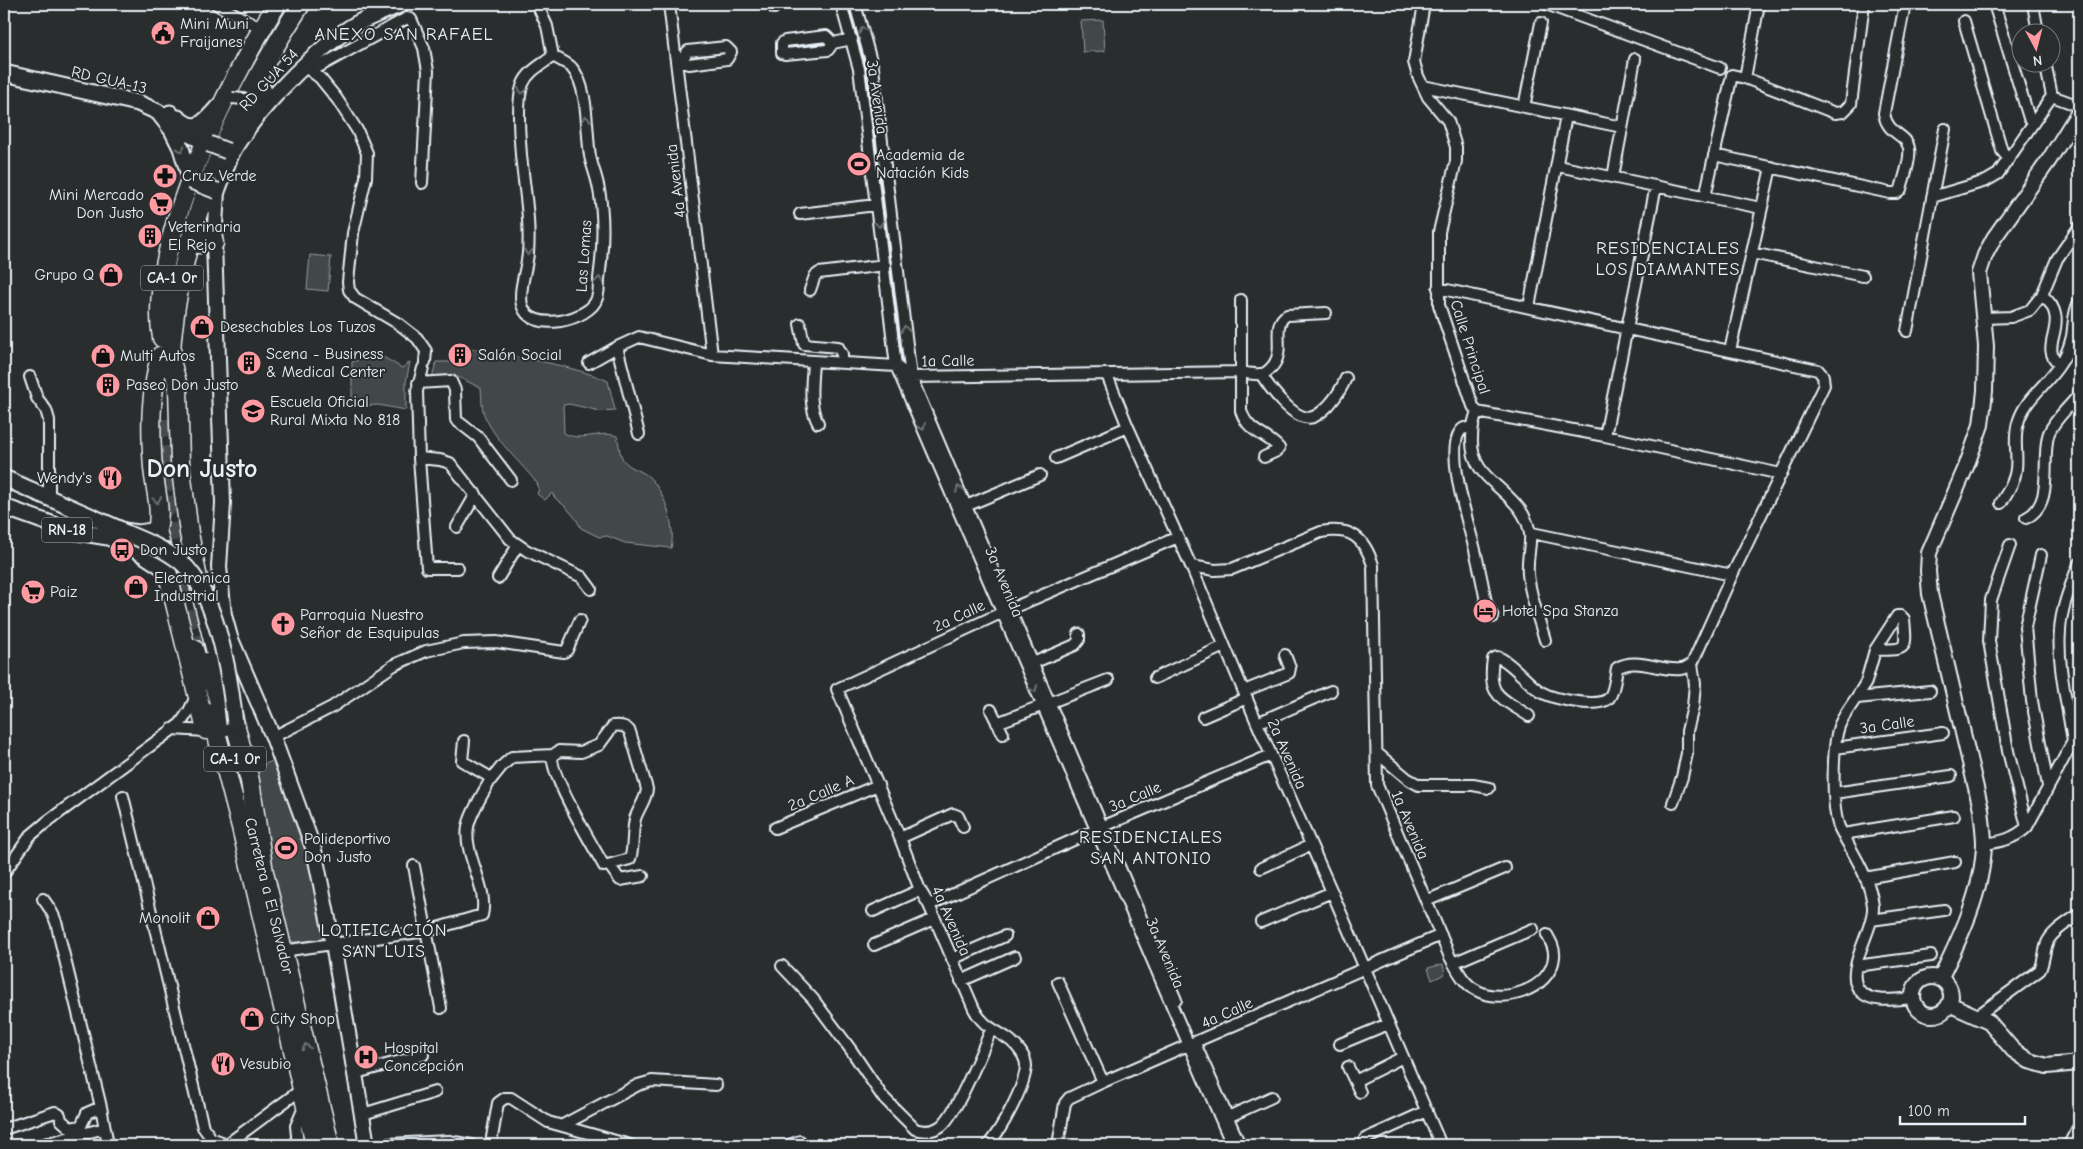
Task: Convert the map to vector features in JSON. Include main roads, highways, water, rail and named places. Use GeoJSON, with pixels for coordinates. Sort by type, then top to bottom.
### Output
{"type":"FeatureCollection","features":[{"type":"Feature","properties":{"kind":"highway"},"geometry":{"type":"LineString","coordinates":[[241,827],[231,808],[206,731],[157,530],[159,512],[153,470],[151,432],[153,385],[164,332],[161,285],[174,230],[207,143],[262,29],[277,4]]}},
{"type":"Feature","properties":{"kind":"highway","name":"CA-1 Or"},"geometry":{"type":"LineString","coordinates":[[163,419],[164,332],[175,267],[202,173],[230,108],[288,4]]}},
{"type":"Feature","properties":{"kind":"highway","name":"CA-1 Or"},"geometry":{"type":"LineString","coordinates":[[164,332],[210,176],[235,117],[269,55],[301,4]]}},
{"type":"Feature","properties":{"kind":"highway"},"geometry":{"type":"LineString","coordinates":[[244,133],[256,100],[289,41],[313,4]]}},
{"type":"Feature","properties":{"kind":"highway"},"geometry":{"type":"LineString","coordinates":[[217,191],[206,243],[183,314],[178,357],[180,462],[195,566],[250,780],[257,862]]}},
{"type":"Feature","properties":{"kind":"highway"},"geometry":{"type":"LineString","coordinates":[[164,332],[183,314]]}},
{"type":"Feature","properties":{"kind":"highway"},"geometry":{"type":"LineString","coordinates":[[153,385],[165,356]]}},
{"type":"Feature","properties":{"kind":"highway"},"geometry":{"type":"LineString","coordinates":[[165,356],[178,386]]}},
{"type":"Feature","properties":{"kind":"highway"},"geometry":{"type":"LineString","coordinates":[[157,530],[180,526],[189,533]]}},
{"type":"Feature","properties":{"kind":"highway"},"geometry":{"type":"LineString","coordinates":[[167,570],[180,574],[195,566]]}},
{"type":"Feature","properties":{"kind":"highway","name":"Carretera a El Salvador"},"geometry":{"type":"LineString","coordinates":[[315,1145],[306,1091],[282,951],[199,648],[241,827],[257,862],[306,1091],[330,1145]]}},
{"type":"Feature","properties":{"kind":"main road","name":"RD GUA 54"},"geometry":{"type":"LineString","coordinates":[[217,191],[230,152],[258,114],[340,34],[400,4]]}},
{"type":"Feature","properties":{"kind":"main road","name":"RD GUA-13"},"geometry":{"type":"LineString","coordinates":[[4,64],[30,72],[137,94],[164,105],[187,133],[230,152]]}},
{"type":"Feature","properties":{"kind":"main road","name":"RD GUA-13"},"geometry":{"type":"LineString","coordinates":[[4,73],[138,103],[158,112],[179,142],[191,181]]}},
{"type":"Feature","properties":{"kind":"main road"},"geometry":{"type":"LineString","coordinates":[[164,105],[185,124],[193,127],[206,120],[228,99]]}},
{"type":"Feature","properties":{"kind":"main road"},"geometry":{"type":"LineString","coordinates":[[191,181],[217,191]]}},
{"type":"Feature","properties":{"kind":"main road","name":"RN-18"},"geometry":{"type":"LineString","coordinates":[[4,478],[130,532],[157,530]]}},
{"type":"Feature","properties":{"kind":"main road"},"geometry":{"type":"LineString","coordinates":[[4,485],[57,507],[77,509]]}},
{"type":"Feature","properties":{"kind":"main road","name":"RN-18"},"geometry":{"type":"LineString","coordinates":[[4,507],[71,531],[102,534],[132,547],[167,570]]}},
{"type":"Feature","properties":{"kind":"main road"},"geometry":{"type":"LineString","coordinates":[[93,516],[160,548],[182,564],[203,590],[223,648],[232,691],[235,724]]}},
{"type":"Feature","properties":{"kind":"main road"},"geometry":{"type":"LineString","coordinates":[[132,547],[173,598]]}},
{"type":"Feature","properties":{"kind":"tunnel"},"geometry":{"type":"LineString","coordinates":[[169,419],[170,473],[175,510]]}},
{"type":"Feature","properties":{"kind":"tunnel"},"geometry":{"type":"LineString","coordinates":[[164,497],[175,568]]}},
{"type":"Feature","properties":{"kind":"tunnel"},"geometry":{"type":"LineString","coordinates":[[181,556],[187,588],[203,647]]}},
{"type":"Feature","properties":{"kind":"place","name":"Mini Muni Fraijanes"},"geometry":{"type":"Point","coordinates":[163,33]}},
{"type":"Feature","properties":{"kind":"place","name":"Academia de Natación Kids"},"geometry":{"type":"Point","coordinates":[859,164]}},
{"type":"Feature","properties":{"kind":"place","name":"Cruz Verde"},"geometry":{"type":"Point","coordinates":[165,176]}},
{"type":"Feature","properties":{"kind":"place","name":"Mini Mercado Don Justo"},"geometry":{"type":"Point","coordinates":[161,204]}},
{"type":"Feature","properties":{"kind":"place","name":"Veterinaria El Rejo"},"geometry":{"type":"Point","coordinates":[150,236]}},
{"type":"Feature","properties":{"kind":"place","name":"Grupo Q"},"geometry":{"type":"Point","coordinates":[111,275]}},
{"type":"Feature","properties":{"kind":"place","name":"Desechables Los Tuzos"},"geometry":{"type":"Point","coordinates":[202,327]}},
{"type":"Feature","properties":{"kind":"place","name":"Salón Social"},"geometry":{"type":"Point","coordinates":[460,355]}},
{"type":"Feature","properties":{"kind":"place","name":"Multi Autos"},"geometry":{"type":"Point","coordinates":[103,356]}},
{"type":"Feature","properties":{"kind":"place","name":"Scena - Business & Medical Center"},"geometry":{"type":"Point","coordinates":[249,363]}},
{"type":"Feature","properties":{"kind":"place","name":"Paseo Don Justo"},"geometry":{"type":"Point","coordinates":[108,385]}},
{"type":"Feature","properties":{"kind":"place","name":"Escuela Oficial Rural Mixta No 818"},"geometry":{"type":"Point","coordinates":[253,411]}},
{"type":"Feature","properties":{"kind":"place","name":"Wendy's"},"geometry":{"type":"Point","coordinates":[110,478]}},
{"type":"Feature","properties":{"kind":"place","name":"Don Justo"},"geometry":{"type":"Point","coordinates":[122,550]}},
{"type":"Feature","properties":{"kind":"place","name":"Electronica Industrial"},"geometry":{"type":"Point","coordinates":[136,587]}},
{"type":"Feature","properties":{"kind":"place","name":"Paiz"},"geometry":{"type":"Point","coordinates":[33,592]}},
{"type":"Feature","properties":{"kind":"place","name":"Hotel Spa Stanza"},"geometry":{"type":"Point","coordinates":[1485,611]}},
{"type":"Feature","properties":{"kind":"place","name":"Parroquia Nuestro Señor de Esquipulas"},"geometry":{"type":"Point","coordinates":[283,624]}},
{"type":"Feature","properties":{"kind":"place","name":"Polideportivo Don Justo"},"geometry":{"type":"Point","coordinates":[286,848]}},
{"type":"Feature","properties":{"kind":"place","name":"Monolit"},"geometry":{"type":"Point","coordinates":[208,918]}},
{"type":"Feature","properties":{"kind":"place","name":"City Shop"},"geometry":{"type":"Point","coordinates":[252,1019]}},
{"type":"Feature","properties":{"kind":"place","name":"Hospital Concepción"},"geometry":{"type":"Point","coordinates":[366,1057]}},
{"type":"Feature","properties":{"kind":"place","name":"Vesubio"},"geometry":{"type":"Point","coordinates":[223,1064]}},
{"type":"Feature","properties":{"kind":"district","name":"ANEXO SAN RAFAEL"},"geometry":{"type":"Point","coordinates":[404,34]}},
{"type":"Feature","properties":{"kind":"district","name":"RESIDENCIALES LOS DIAMANTES"},"geometry":{"type":"Point","coordinates":[1668,258]}},
{"type":"Feature","properties":{"kind":"district","name":"Don Justo"},"geometry":{"type":"Point","coordinates":[202,469]}},
{"type":"Feature","properties":{"kind":"district","name":"RESIDENCIALES SAN ANTONIO"},"geometry":{"type":"Point","coordinates":[1151,848]}},
{"type":"Feature","properties":{"kind":"district","name":"LOTIFICACIÓN SAN LUIS"},"geometry":{"type":"Point","coordinates":[384,940]}}]}
